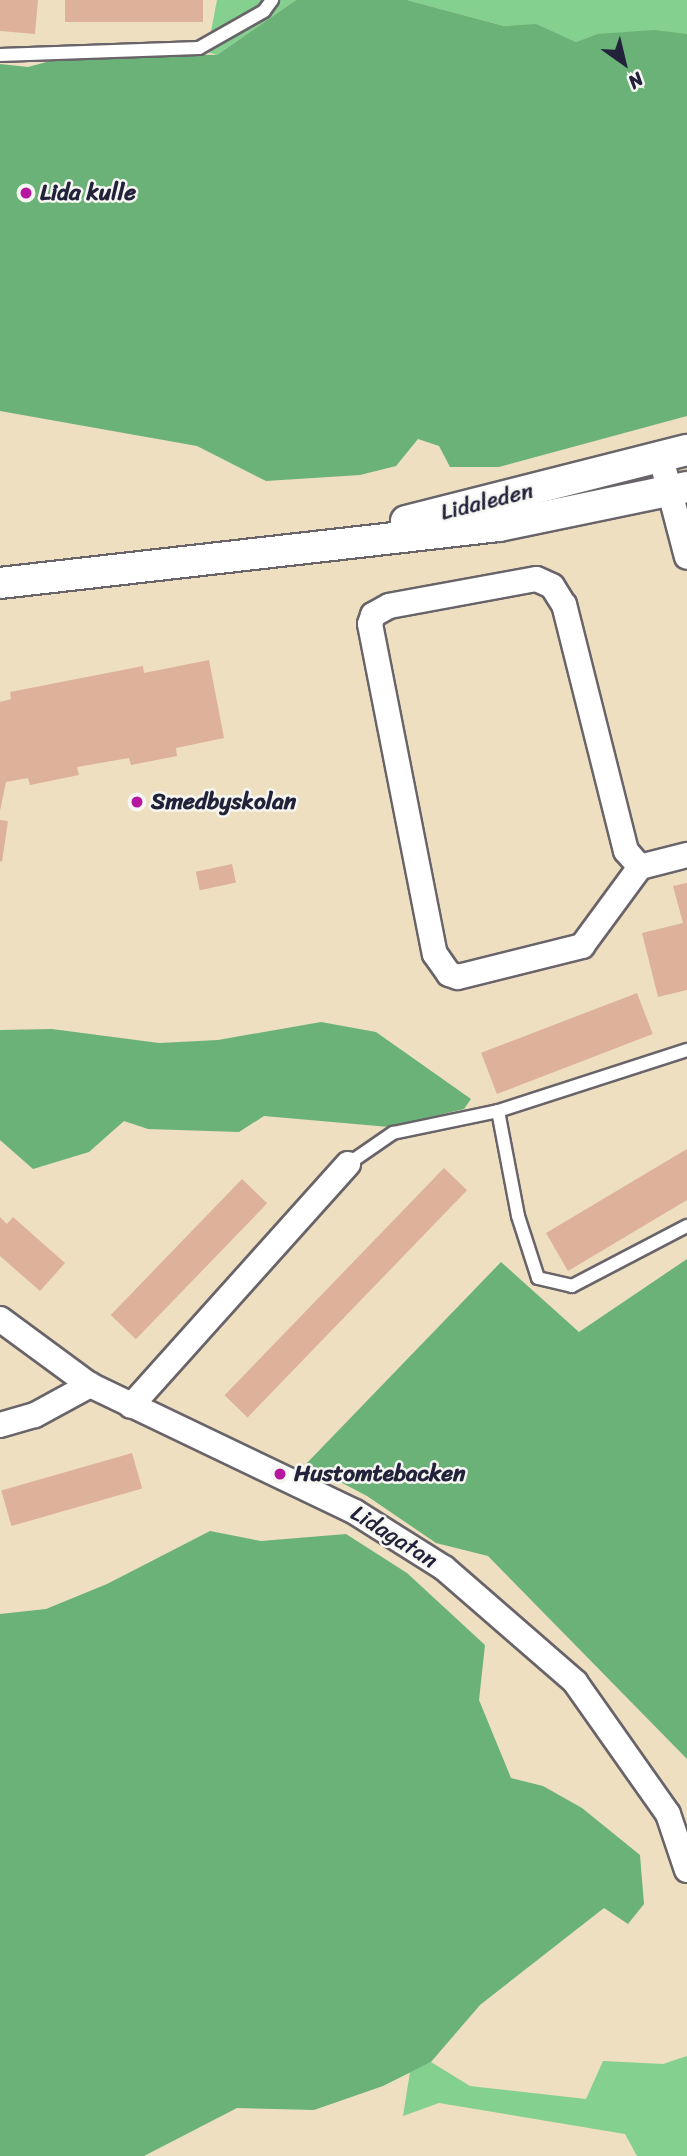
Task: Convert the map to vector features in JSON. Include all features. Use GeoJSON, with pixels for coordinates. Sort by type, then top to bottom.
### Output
{"type":"FeatureCollection","features":[{"type":"Feature","properties":{"kind":"street"},"geometry":{"type":"LineString","coordinates":[[674,454],[687,557]]}},
{"type":"Feature","properties":{"kind":"street","name":"Lidaleden"},"geometry":{"type":"LineString","coordinates":[[286,550],[674,454]]}},
{"type":"Feature","properties":{"kind":"street","name":"Lidaleden"},"geometry":{"type":"LineString","coordinates":[[0,583],[499,526],[678,489]]}},
{"type":"Feature","properties":{"kind":"street"},"geometry":{"type":"LineString","coordinates":[[640,867],[626,851],[564,605],[552,586],[536,579],[388,606],[373,615],[370,624],[439,966],[458,977],[582,946],[640,867],[687,855]]}},
{"type":"Feature","properties":{"kind":"street"},"geometry":{"type":"LineString","coordinates":[[131,1406],[348,1164]]}},
{"type":"Feature","properties":{"kind":"street","name":"Lidagatan"},"geometry":{"type":"LineString","coordinates":[[0,1319],[90,1385],[355,1512],[444,1568],[575,1682],[668,1814],[687,1870]]}},
{"type":"Feature","properties":{"kind":"street"},"geometry":{"type":"LineString","coordinates":[[0,1425],[35,1415],[90,1385]]}},
{"type":"Feature","properties":{"kind":"lane"},"geometry":{"type":"LineString","coordinates":[[0,55],[199,48],[264,11],[272,0]]}},
{"type":"Feature","properties":{"kind":"lane"},"geometry":{"type":"LineString","coordinates":[[348,1164],[393,1133],[498,1111],[687,1051]]}},
{"type":"Feature","properties":{"kind":"lane"},"geometry":{"type":"LineString","coordinates":[[498,1111],[518,1216],[538,1278],[572,1286],[687,1226]]}},
{"type":"Feature","properties":{"kind":"green space"},"geometry":{"type":"Polygon","coordinates":[[[217,0],[296,0],[217,55],[207,52],[217,0]]]}},
{"type":"Feature","properties":{"kind":"green space"},"geometry":{"type":"Polygon","coordinates":[[[296,0],[407,0],[504,26],[536,24],[576,42],[597,34],[654,30],[687,34],[687,416],[499,467],[450,467],[439,446],[418,439],[396,466],[360,475],[266,481],[197,446],[0,411],[0,64],[28,67],[84,52],[217,55],[296,0]]]}},
{"type":"Feature","properties":{"kind":"green space"},"geometry":{"type":"Polygon","coordinates":[[[407,0],[687,0],[687,34],[597,34],[576,42],[536,25],[504,26],[407,0]]]}},
{"type":"Feature","properties":{"kind":"green space"},"geometry":{"type":"Polygon","coordinates":[[[321,1022],[376,1032],[471,1099],[464,1109],[389,1127],[264,1116],[239,1132],[148,1129],[124,1121],[89,1152],[33,1169],[0,1140],[0,1030],[52,1029],[159,1043],[218,1040],[321,1022]]]}},
{"type":"Feature","properties":{"kind":"green space"},"geometry":{"type":"Polygon","coordinates":[[[687,1259],[687,1759],[488,1556],[436,1543],[367,1496],[306,1464],[501,1262],[579,1332],[687,1259]]]}},
{"type":"Feature","properties":{"kind":"green space"},"geometry":{"type":"Polygon","coordinates":[[[210,1531],[261,1541],[346,1534],[407,1573],[485,1645],[479,1700],[511,1778],[543,1786],[582,1808],[640,1855],[644,1904],[628,1924],[604,1908],[480,2005],[431,2062],[383,2086],[314,2110],[237,2108],[144,2156],[0,2156],[0,1614],[46,1609],[107,1584],[210,1531]]]}},
{"type":"Feature","properties":{"kind":"green space"},"geometry":{"type":"Polygon","coordinates":[[[687,2056],[687,2156],[637,2156],[625,2134],[439,2103],[403,2116],[410,2072],[431,2062],[470,2086],[586,2099],[603,2061],[663,2064],[687,2056]]]}},
{"type":"Feature","properties":{"kind":"building"},"geometry":{"type":"Polygon","coordinates":[[[0,0],[38,0],[35,34],[0,31],[0,0]]]}},
{"type":"Feature","properties":{"kind":"building"},"geometry":{"type":"Polygon","coordinates":[[[65,0],[203,0],[203,22],[65,22],[65,0]]]}},
{"type":"Feature","properties":{"kind":"building"},"geometry":{"type":"Polygon","coordinates":[[[209,660],[224,738],[176,748],[177,756],[131,765],[129,758],[77,767],[79,775],[30,785],[28,778],[6,782],[0,811],[0,702],[11,699],[10,692],[143,666],[144,673],[209,660]]]}},
{"type":"Feature","properties":{"kind":"building"},"geometry":{"type":"Polygon","coordinates":[[[0,820],[8,821],[2,862],[0,861],[0,820]]]}},
{"type":"Feature","properties":{"kind":"building"},"geometry":{"type":"Polygon","coordinates":[[[232,864],[236,883],[200,890],[196,872],[232,864]]]}},
{"type":"Feature","properties":{"kind":"building"},"geometry":{"type":"Polygon","coordinates":[[[687,883],[687,990],[658,997],[642,933],[683,923],[673,886],[687,883]]]}},
{"type":"Feature","properties":{"kind":"building"},"geometry":{"type":"Polygon","coordinates":[[[637,993],[653,1034],[497,1094],[481,1053],[637,993]]]}},
{"type":"Feature","properties":{"kind":"building"},"geometry":{"type":"Polygon","coordinates":[[[687,1149],[687,1200],[568,1271],[546,1233],[687,1149]]]}},
{"type":"Feature","properties":{"kind":"building"},"geometry":{"type":"Polygon","coordinates":[[[444,1168],[467,1190],[248,1418],[224,1395],[444,1168]]]}},
{"type":"Feature","properties":{"kind":"building"},"geometry":{"type":"Polygon","coordinates":[[[242,1179],[267,1203],[136,1339],[111,1315],[242,1179]]]}},
{"type":"Feature","properties":{"kind":"building"},"geometry":{"type":"Polygon","coordinates":[[[0,1217],[7,1224],[13,1217],[65,1263],[40,1291],[0,1256],[0,1217]]]}},
{"type":"Feature","properties":{"kind":"building"},"geometry":{"type":"Polygon","coordinates":[[[132,1453],[142,1489],[11,1526],[1,1490],[132,1453]]]}},
{"type":"Feature","properties":{"kind":"place","name":"Lida kulle"},"geometry":{"type":"Point","coordinates":[26,193]}},
{"type":"Feature","properties":{"kind":"place","name":"Smedbyskolan"},"geometry":{"type":"Point","coordinates":[137,802]}},
{"type":"Feature","properties":{"kind":"place","name":"Hustomtebacken"},"geometry":{"type":"Point","coordinates":[280,1474]}}]}
